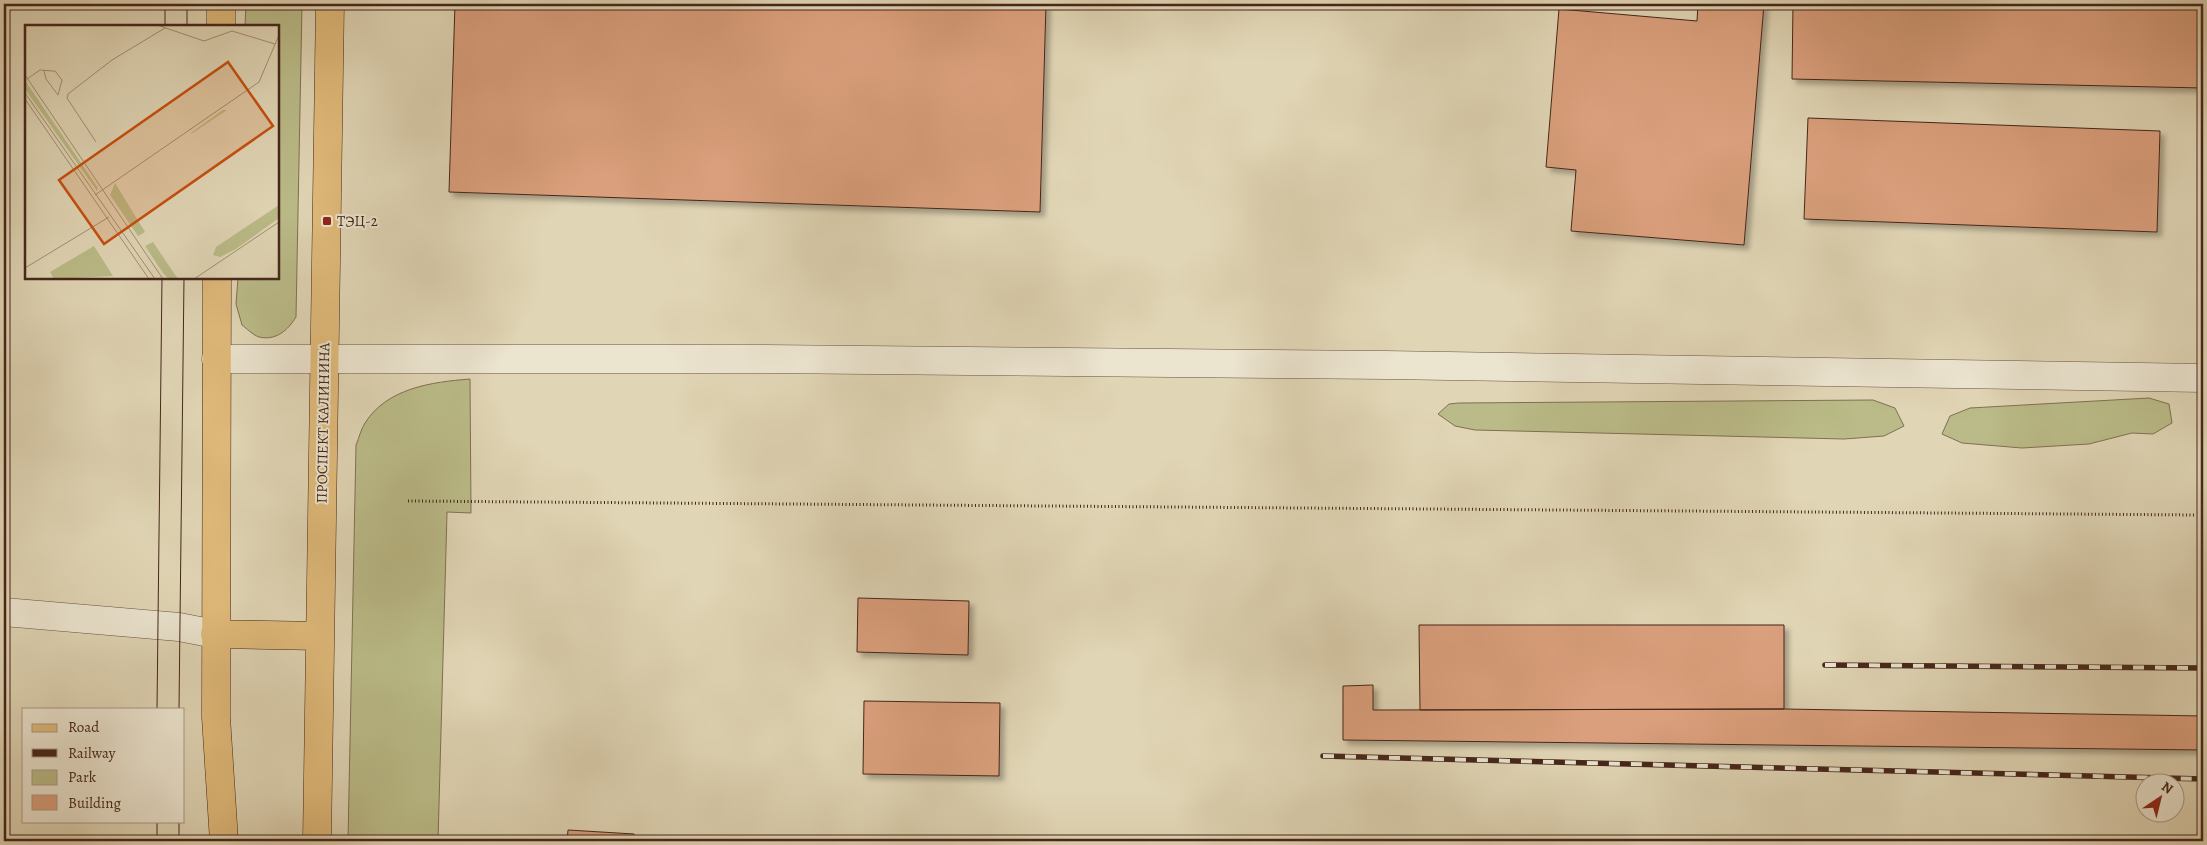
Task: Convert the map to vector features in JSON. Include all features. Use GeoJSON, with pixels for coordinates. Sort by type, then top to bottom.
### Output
{"type":"FeatureCollection","features":[{"type":"Feature","properties":{"kind":"main road"},"geometry":{"type":"LineString","coordinates":[[221,4],[221,25]]}},
{"type":"Feature","properties":{"kind":"main road","name":"ПРОСПЕКТ КАЛИНИНА"},"geometry":{"type":"LineString","coordinates":[[317,841],[330,4]]}},
{"type":"Feature","properties":{"kind":"main road"},"geometry":{"type":"LineString","coordinates":[[217,279],[216,717],[224,841]]}},
{"type":"Feature","properties":{"kind":"main road"},"geometry":{"type":"LineString","coordinates":[[215,634],[320,636]]}},
{"type":"Feature","properties":{"kind":"street"},"geometry":{"type":"LineString","coordinates":[[216,359],[765,359],[1386,364],[2203,378]]}},
{"type":"Feature","properties":{"kind":"street"},"geometry":{"type":"LineString","coordinates":[[4,612],[179,627],[215,634]]}},
{"type":"Feature","properties":{"kind":"path"},"geometry":{"type":"LineString","coordinates":[[408,501],[2196,515]]}},
{"type":"Feature","properties":{"kind":"green space"},"geometry":{"type":"Polygon","coordinates":[[[246,4],[302,4],[296,317],[281,333],[265,338],[257,336],[242,325],[236,304],[238,279],[279,279],[279,25],[245,25],[246,4]]]}},
{"type":"Feature","properties":{"kind":"green space"},"geometry":{"type":"Polygon","coordinates":[[[470,379],[471,513],[447,512],[438,841],[348,841],[356,445],[364,425],[374,411],[398,394],[426,385],[470,379]]]}},
{"type":"Feature","properties":{"kind":"green space"},"geometry":{"type":"Polygon","coordinates":[[[2149,398],[2169,404],[2172,423],[2153,434],[2132,433],[2089,444],[2022,448],[1962,443],[1942,434],[1950,416],[1970,408],[2149,398]]]}},
{"type":"Feature","properties":{"kind":"green space"},"geometry":{"type":"Polygon","coordinates":[[[1873,400],[1895,408],[1904,426],[1884,436],[1844,439],[1475,430],[1455,426],[1438,414],[1449,404],[1459,403],[1873,400]]]}},
{"type":"Feature","properties":{"kind":"building"},"geometry":{"type":"Polygon","coordinates":[[[455,4],[1046,4],[1040,212],[449,192],[455,4]]]}},
{"type":"Feature","properties":{"kind":"building"},"geometry":{"type":"Polygon","coordinates":[[[1698,4],[1764,4],[1744,245],[1571,231],[1576,170],[1546,167],[1559,9],[1697,21],[1698,4]]]}},
{"type":"Feature","properties":{"kind":"building"},"geometry":{"type":"Polygon","coordinates":[[[1793,4],[2203,4],[2203,88],[1792,79],[1793,4]]]}},
{"type":"Feature","properties":{"kind":"building"},"geometry":{"type":"Polygon","coordinates":[[[1808,118],[2160,131],[2157,232],[1804,219],[1808,118]]]}},
{"type":"Feature","properties":{"kind":"building"},"geometry":{"type":"Polygon","coordinates":[[[858,598],[969,601],[968,655],[857,652],[858,598]]]}},
{"type":"Feature","properties":{"kind":"building"},"geometry":{"type":"Polygon","coordinates":[[[1419,625],[1784,625],[1784,709],[1420,710],[1419,625]]]}},
{"type":"Feature","properties":{"kind":"building"},"geometry":{"type":"Polygon","coordinates":[[[1373,685],[1373,710],[1784,709],[2203,716],[2203,750],[1343,740],[1343,686],[1373,685]]]}},
{"type":"Feature","properties":{"kind":"building"},"geometry":{"type":"Polygon","coordinates":[[[864,701],[1000,703],[999,776],[863,774],[864,701]]]}},
{"type":"Feature","properties":{"kind":"building"},"geometry":{"type":"Polygon","coordinates":[[[568,830],[634,834],[634,841],[567,841],[568,830]]]}},
{"type":"Feature","properties":{"kind":"tram line"},"geometry":{"type":"LineString","coordinates":[[165,4],[165,25]]}},
{"type":"Feature","properties":{"kind":"tram line"},"geometry":{"type":"LineString","coordinates":[[187,4],[187,25]]}},
{"type":"Feature","properties":{"kind":"tram line"},"geometry":{"type":"LineString","coordinates":[[157,708],[162,279]]}},
{"type":"Feature","properties":{"kind":"tram line"},"geometry":{"type":"LineString","coordinates":[[179,708],[184,279]]}},
{"type":"Feature","properties":{"kind":"tram line"},"geometry":{"type":"LineString","coordinates":[[157,822],[157,841]]}},
{"type":"Feature","properties":{"kind":"tram line"},"geometry":{"type":"LineString","coordinates":[[179,822],[179,841]]}},
{"type":"Feature","properties":{"kind":"railway"},"geometry":{"type":"LineString","coordinates":[[1825,665],[2203,668]]}},
{"type":"Feature","properties":{"kind":"railway"},"geometry":{"type":"LineString","coordinates":[[1323,756],[2203,779]]}},
{"type":"Feature","properties":{"kind":"place","name":"ТЭЦ-2"},"geometry":{"type":"Point","coordinates":[327,221]}}]}
